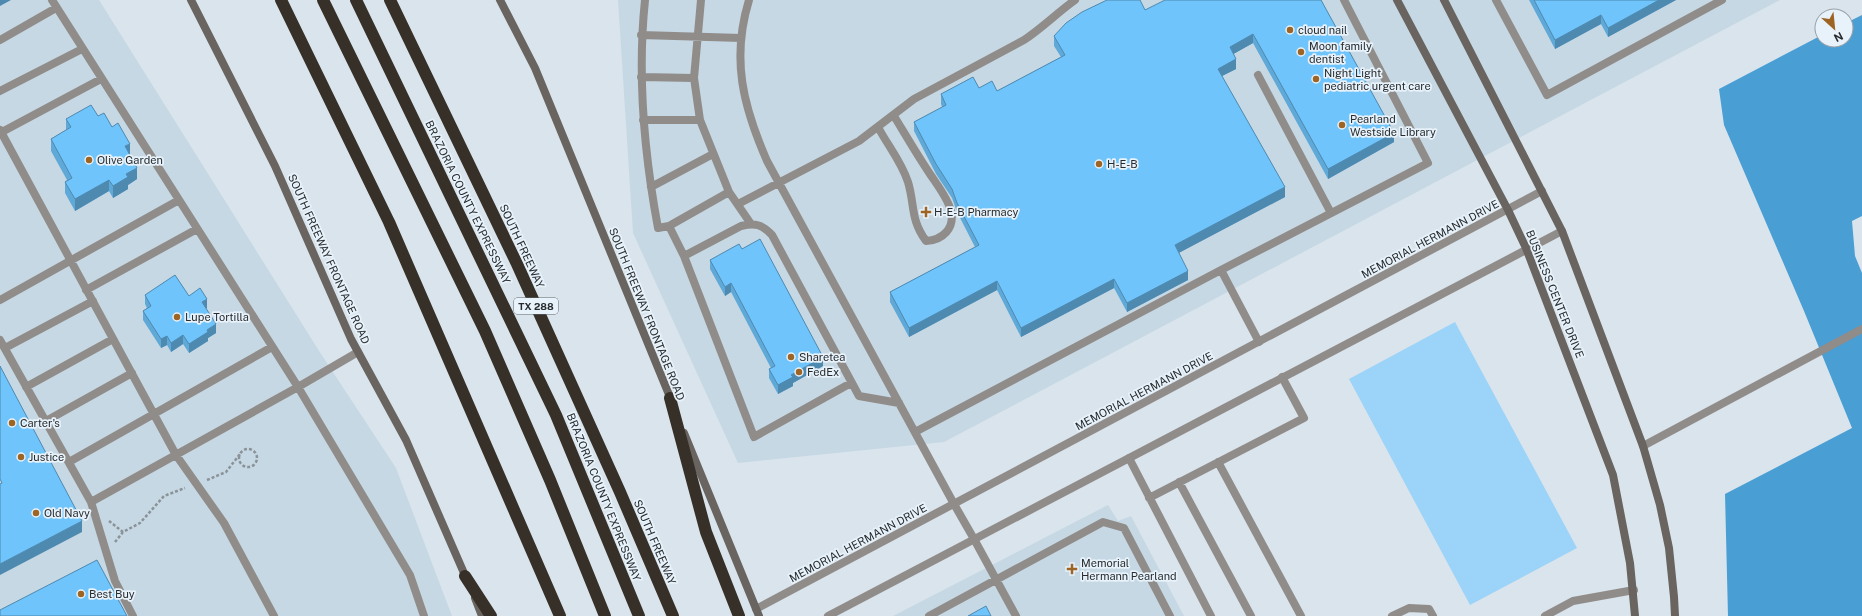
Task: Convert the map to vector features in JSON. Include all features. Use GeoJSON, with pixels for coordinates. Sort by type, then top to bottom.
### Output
{"type":"FeatureCollection","features":[{"type":"Feature","properties":{"kind":"highway"},"geometry":{"type":"LineString","coordinates":[[281,0],[389,222],[560,616]]}},
{"type":"Feature","properties":{"kind":"highway"},"geometry":{"type":"LineString","coordinates":[[323,0],[485,331],[550,480],[605,616]]}},
{"type":"Feature","properties":{"kind":"highway","name":"BRAZORIA COUNTY EXPRESSWAY"},"geometry":{"type":"LineString","coordinates":[[356,0],[556,415],[639,616]]}},
{"type":"Feature","properties":{"kind":"highway","name":"SOUTH FREEWAY"},"geometry":{"type":"LineString","coordinates":[[390,0],[517,264],[620,492],[672,616]]}},
{"type":"Feature","properties":{"kind":"highway"},"geometry":{"type":"LineString","coordinates":[[670,398],[706,532],[739,616]]}},
{"type":"Feature","properties":{"kind":"highway"},"geometry":{"type":"LineString","coordinates":[[466,576],[491,616]]}},
{"type":"Feature","properties":{"kind":"main road","name":"SOUTH FREEWAY FRONTAGE ROAD"},"geometry":{"type":"LineString","coordinates":[[191,0],[275,166],[351,339],[406,440],[482,616]]}},
{"type":"Feature","properties":{"kind":"main road","name":"SOUTH FREEWAY FRONTAGE ROAD"},"geometry":{"type":"LineString","coordinates":[[500,0],[535,68],[758,613]]}},
{"type":"Feature","properties":{"kind":"main road","name":"BUSINESS CENTER DRIVE"},"geometry":{"type":"LineString","coordinates":[[1397,0],[1508,210],[1526,248],[1613,475],[1634,590],[1635,616]]}},
{"type":"Feature","properties":{"kind":"main road"},"geometry":{"type":"LineString","coordinates":[[1444,0],[1562,231],[1643,446],[1656,491],[1669,548],[1675,616]]}},
{"type":"Feature","properties":{"kind":"street"},"geometry":{"type":"LineString","coordinates":[[52,0],[298,387],[410,575],[424,616]]}},
{"type":"Feature","properties":{"kind":"street"},"geometry":{"type":"LineString","coordinates":[[644,0],[641,34],[643,120],[651,187],[658,228],[669,226],[729,192]]}},
{"type":"Feature","properties":{"kind":"street"},"geometry":{"type":"LineString","coordinates":[[699,0],[694,78],[700,120],[729,192],[751,224]]}},
{"type":"Feature","properties":{"kind":"street"},"geometry":{"type":"LineString","coordinates":[[749,0],[741,38],[740,75],[745,103],[757,139],[767,161],[1016,616]]}},
{"type":"Feature","properties":{"kind":"street"},"geometry":{"type":"LineString","coordinates":[[738,204],[859,141],[894,116],[914,99],[1038,31],[1057,12],[1075,0]]}},
{"type":"Feature","properties":{"kind":"street"},"geometry":{"type":"LineString","coordinates":[[915,432],[1428,162],[1344,0]]}},
{"type":"Feature","properties":{"kind":"street"},"geometry":{"type":"LineString","coordinates":[[1496,0],[1547,95],[1722,0]]}},
{"type":"Feature","properties":{"kind":"street"},"geometry":{"type":"LineString","coordinates":[[0,40],[56,8]]}},
{"type":"Feature","properties":{"kind":"street"},"geometry":{"type":"LineString","coordinates":[[641,34],[741,38]]}},
{"type":"Feature","properties":{"kind":"street"},"geometry":{"type":"LineString","coordinates":[[0,91],[82,48]]}},
{"type":"Feature","properties":{"kind":"street"},"geometry":{"type":"LineString","coordinates":[[1258,75],[1331,213]]}},
{"type":"Feature","properties":{"kind":"street"},"geometry":{"type":"LineString","coordinates":[[641,78],[694,78]]}},
{"type":"Feature","properties":{"kind":"street"},"geometry":{"type":"LineString","coordinates":[[101,79],[0,132],[176,455],[224,523],[274,616]]}},
{"type":"Feature","properties":{"kind":"street"},"geometry":{"type":"LineString","coordinates":[[878,128],[894,152],[903,170],[911,193],[913,216],[916,227],[926,241],[936,240],[945,234],[952,225],[951,211],[894,116]]}},
{"type":"Feature","properties":{"kind":"street"},"geometry":{"type":"LineString","coordinates":[[643,120],[700,120]]}},
{"type":"Feature","properties":{"kind":"street"},"geometry":{"type":"LineString","coordinates":[[651,187],[713,154]]}},
{"type":"Feature","properties":{"kind":"street","name":"MEMORIAL HERMANN DRIVE"},"geometry":{"type":"LineString","coordinates":[[758,613],[954,504],[1542,191]]}},
{"type":"Feature","properties":{"kind":"street"},"geometry":{"type":"LineString","coordinates":[[0,300],[70,259],[179,200]]}},
{"type":"Feature","properties":{"kind":"street"},"geometry":{"type":"LineString","coordinates":[[684,256],[741,226],[751,224],[765,227],[772,235],[851,384],[859,396],[900,403]]}},
{"type":"Feature","properties":{"kind":"street"},"geometry":{"type":"LineString","coordinates":[[669,226],[684,256],[754,437],[851,384]]}},
{"type":"Feature","properties":{"kind":"street"},"geometry":{"type":"LineString","coordinates":[[86,290],[197,229]]}},
{"type":"Feature","properties":{"kind":"street"},"geometry":{"type":"LineString","coordinates":[[828,616],[1526,248],[1562,231]]}},
{"type":"Feature","properties":{"kind":"street"},"geometry":{"type":"LineString","coordinates":[[1221,270],[1259,342]]}},
{"type":"Feature","properties":{"kind":"street"},"geometry":{"type":"LineString","coordinates":[[5,348],[93,301]]}},
{"type":"Feature","properties":{"kind":"street"},"geometry":{"type":"LineString","coordinates":[[1643,446],[1862,329]]}},
{"type":"Feature","properties":{"kind":"street"},"geometry":{"type":"LineString","coordinates":[[26,387],[114,339]]}},
{"type":"Feature","properties":{"kind":"street"},"geometry":{"type":"LineString","coordinates":[[0,340],[92,502],[115,581],[133,616]]}},
{"type":"Feature","properties":{"kind":"street"},"geometry":{"type":"LineString","coordinates":[[69,462],[272,347]]}},
{"type":"Feature","properties":{"kind":"street"},"geometry":{"type":"LineString","coordinates":[[92,502],[358,352]]}},
{"type":"Feature","properties":{"kind":"street"},"geometry":{"type":"LineString","coordinates":[[46,421],[132,373]]}},
{"type":"Feature","properties":{"kind":"street"},"geometry":{"type":"LineString","coordinates":[[1149,498],[1304,418],[1282,377]]}},
{"type":"Feature","properties":{"kind":"street"},"geometry":{"type":"LineString","coordinates":[[1129,458],[1211,616]]}},
{"type":"Feature","properties":{"kind":"street"},"geometry":{"type":"LineString","coordinates":[[1218,462],[1301,616]]}},
{"type":"Feature","properties":{"kind":"street"},"geometry":{"type":"LineString","coordinates":[[1179,482],[1251,616]]}},
{"type":"Feature","properties":{"kind":"street"},"geometry":{"type":"LineString","coordinates":[[929,616],[1103,522],[1124,528],[1170,616]]}},
{"type":"Feature","properties":{"kind":"street"},"geometry":{"type":"LineString","coordinates":[[1545,616],[1573,601],[1634,590]]}},
{"type":"Feature","properties":{"kind":"street"},"geometry":{"type":"LineString","coordinates":[[1392,616],[1409,608],[1429,610],[1433,616]]}},
{"type":"Feature","properties":{"kind":"path"},"geometry":{"type":"LineString","coordinates":[[107,554],[123,532],[140,523],[164,496],[226,472],[240,454],[246,449],[252,450],[256,454],[256,462],[249,467],[243,466],[239,461],[240,454]]}},
{"type":"Feature","properties":{"kind":"shaded area"},"geometry":{"type":"Polygon","coordinates":[[[0,0],[99,0],[321,354],[396,468],[452,616],[0,616],[0,0]]]}},
{"type":"Feature","properties":{"kind":"shaded area"},"geometry":{"type":"Polygon","coordinates":[[[618,0],[1780,0],[944,442],[738,463],[633,233],[618,0]]]}},
{"type":"Feature","properties":{"kind":"shaded area"},"geometry":{"type":"Polygon","coordinates":[[[1862,15],[1862,216],[1852,221],[1855,256],[1862,273],[1862,616],[1728,616],[1725,494],[1852,428],[1804,311],[1724,125],[1719,89],[1814,39],[1814,48],[1854,48],[1854,19],[1862,15]]]}},
{"type":"Feature","properties":{"kind":"shaded area"},"geometry":{"type":"Polygon","coordinates":[[[1455,322],[1577,548],[1470,605],[1349,379],[1455,322]]]}},
{"type":"Feature","properties":{"kind":"shaded area","name":"Memorial Hermann Pearland"},"geometry":{"type":"Polygon","coordinates":[[[1108,505],[1118,521],[1131,516],[1184,616],[893,616],[1108,505]]]}},
{"type":"Feature","properties":{"kind":"building","name":"H-E-B"},"geometry":{"type":"Polygon","coordinates":[[[1107,0],[1140,0],[1145,10],[1165,0],[1321,0],[1394,133],[1328,169],[1253,34],[1230,47],[1236,59],[1218,69],[1285,187],[1175,245],[1188,271],[1127,303],[1114,279],[1021,328],[997,281],[909,328],[890,292],[979,245],[957,203],[952,189],[936,164],[914,122],[946,105],[941,94],[973,77],[979,88],[992,81],[997,91],[1065,55],[1054,36],[1066,23],[1082,12],[1107,0]]]}},
{"type":"Feature","properties":{"kind":"building"},"geometry":{"type":"Polygon","coordinates":[[[1534,0],[1659,0],[1608,28],[1601,15],[1555,40],[1534,0]]]}},
{"type":"Feature","properties":{"kind":"building","name":"Olive Garden"},"geometry":{"type":"Polygon","coordinates":[[[91,105],[98,116],[104,113],[112,127],[118,123],[130,144],[125,146],[137,168],[126,174],[128,177],[113,186],[109,180],[75,199],[65,182],[72,178],[51,139],[71,127],[66,119],[91,105]]]}},
{"type":"Feature","properties":{"kind":"building"},"geometry":{"type":"Polygon","coordinates":[[[760,239],[823,357],[791,375],[793,377],[778,385],[769,369],[775,366],[731,283],[725,287],[710,260],[739,244],[742,249],[760,239]]]}},
{"type":"Feature","properties":{"kind":"building","name":"Lupe Tortilla"},"geometry":{"type":"Polygon","coordinates":[[[175,275],[189,296],[200,288],[207,299],[202,302],[216,324],[207,330],[208,332],[189,344],[183,335],[171,343],[167,336],[161,339],[143,311],[151,306],[145,295],[175,275]]]}},
{"type":"Feature","properties":{"kind":"building"},"geometry":{"type":"Polygon","coordinates":[[[0,366],[82,521],[0,564],[0,484],[2,483],[0,479],[0,366]]]}},
{"type":"Feature","properties":{"kind":"building","name":"Best Buy"},"geometry":{"type":"Polygon","coordinates":[[[97,560],[127,616],[0,616],[0,610],[97,560]]]}},
{"type":"Feature","properties":{"kind":"building"},"geometry":{"type":"Polygon","coordinates":[[[986,606],[991,616],[968,616],[986,606]]]}},
{"type":"Feature","properties":{"kind":"place","name":"cloud nail"},"geometry":{"type":"Point","coordinates":[1290,30]}},
{"type":"Feature","properties":{"kind":"place","name":"Moon family dentist"},"geometry":{"type":"Point","coordinates":[1301,52]}},
{"type":"Feature","properties":{"kind":"place","name":"Night Light pediatric urgent care"},"geometry":{"type":"Point","coordinates":[1316,79]}},
{"type":"Feature","properties":{"kind":"place","name":"Pearland Westside Library"},"geometry":{"type":"Point","coordinates":[1342,125]}},
{"type":"Feature","properties":{"kind":"place","name":"Olive Garden"},"geometry":{"type":"Point","coordinates":[89,160]}},
{"type":"Feature","properties":{"kind":"place","name":"H-E-B"},"geometry":{"type":"Point","coordinates":[1099,164]}},
{"type":"Feature","properties":{"kind":"place","name":"H-E-B Pharmacy"},"geometry":{"type":"Point","coordinates":[926,212]}},
{"type":"Feature","properties":{"kind":"place","name":"Lupe Tortilla"},"geometry":{"type":"Point","coordinates":[177,317]}},
{"type":"Feature","properties":{"kind":"place","name":"Sharetea"},"geometry":{"type":"Point","coordinates":[791,357]}},
{"type":"Feature","properties":{"kind":"place","name":"FedEx"},"geometry":{"type":"Point","coordinates":[799,372]}},
{"type":"Feature","properties":{"kind":"place","name":"Carter's"},"geometry":{"type":"Point","coordinates":[12,423]}},
{"type":"Feature","properties":{"kind":"place","name":"Justice"},"geometry":{"type":"Point","coordinates":[21,457]}},
{"type":"Feature","properties":{"kind":"place","name":"Old Navy"},"geometry":{"type":"Point","coordinates":[36,513]}},
{"type":"Feature","properties":{"kind":"place","name":"Memorial Hermann Pearland"},"geometry":{"type":"Point","coordinates":[1072,569]}},
{"type":"Feature","properties":{"kind":"place","name":"Best Buy"},"geometry":{"type":"Point","coordinates":[81,594]}}]}
